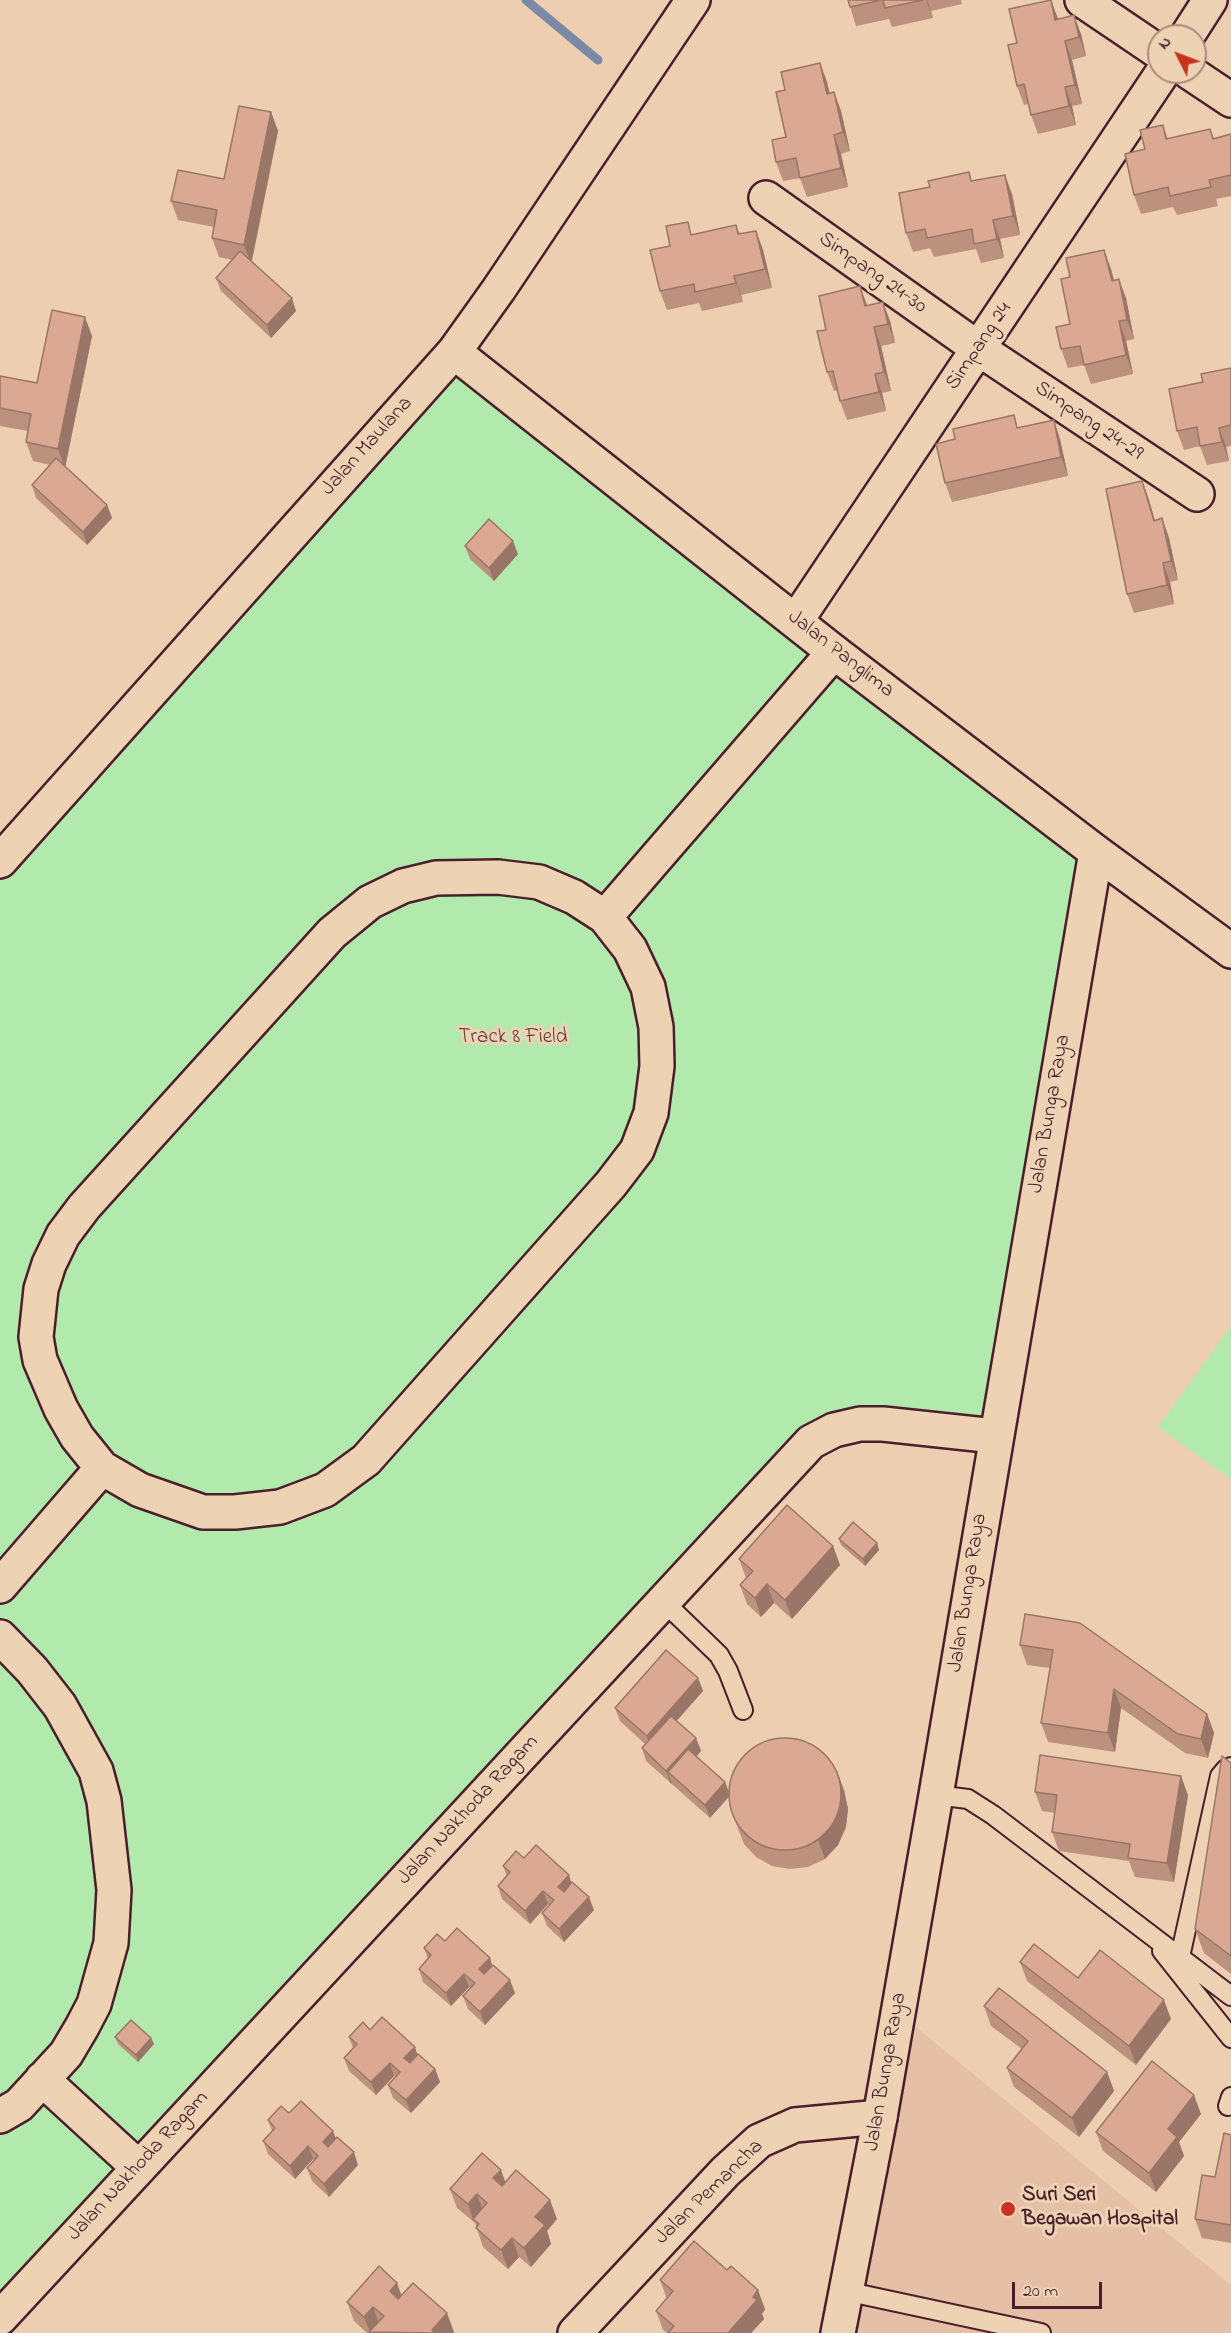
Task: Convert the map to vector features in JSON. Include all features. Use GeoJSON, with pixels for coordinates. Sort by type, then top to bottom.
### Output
{"type":"FeatureCollection","features":[{"type":"Feature","properties":{"kind":"street"},"geometry":{"type":"LineString","coordinates":[[1082,0],[1147,44]]}},
{"type":"Feature","properties":{"kind":"street"},"geometry":{"type":"LineString","coordinates":[[1195,24],[1210,0]]}},
{"type":"Feature","properties":{"kind":"street","name":"Jalan Maulana"},"geometry":{"type":"LineString","coordinates":[[0,861],[454,352],[499,289],[689,1]]}},
{"type":"Feature","properties":{"kind":"street","name":"Simpang 24"},"geometry":{"type":"LineString","coordinates":[[796,621],[1155,84]]}},
{"type":"Feature","properties":{"kind":"street"},"geometry":{"type":"LineString","coordinates":[[1207,84],[1231,100]]}},
{"type":"Feature","properties":{"kind":"street","name":"Simpang 24-30"},"geometry":{"type":"LineString","coordinates":[[766,198],[979,349]]}},
{"type":"Feature","properties":{"kind":"street","name":"Simpang 24-29"},"geometry":{"type":"LineString","coordinates":[[979,349],[1197,494]]}},
{"type":"Feature","properties":{"kind":"street","name":"Jalan Panglima"},"geometry":{"type":"LineString","coordinates":[[454,352],[834,652],[1096,852],[1231,951]]}},
{"type":"Feature","properties":{"kind":"street"},"geometry":{"type":"LineString","coordinates":[[605,917],[834,652]]}},
{"type":"Feature","properties":{"kind":"street","name":"Jalan Bunga Raya"},"geometry":{"type":"LineString","coordinates":[[838,2333],[880,2117],[1096,852]]}},
{"type":"Feature","properties":{"kind":"street"},"geometry":{"type":"LineString","coordinates":[[498,877],[539,882],[574,897],[605,917],[630,949],[648,987],[656,1027],[657,1066],[651,1113],[637,1150],[603,1192],[366,1460],[325,1490],[280,1507],[235,1512],[204,1512],[169,1501],[140,1490],[102,1468],[76,1437],[61,1410],[40,1360],[36,1337],[37,1312],[49,1264],[63,1235],[84,1208],[324,942],[370,902],[403,886],[436,878],[498,877]]}},
{"type":"Feature","properties":{"kind":"street","name":"Jalan Nakhoda Ragam"},"geometry":{"type":"LineString","coordinates":[[0,2318],[801,1452],[834,1430],[860,1424],[883,1424],[995,1436]]}},
{"type":"Feature","properties":{"kind":"street"},"geometry":{"type":"LineString","coordinates":[[0,1586],[102,1468]]}},
{"type":"Feature","properties":{"kind":"street"},"geometry":{"type":"LineString","coordinates":[[0,1637],[32,1670],[60,1706],[96,1771],[104,1801],[114,1890],[111,1943],[94,2004],[66,2054],[19,2105],[0,2116]]}},
{"type":"Feature","properties":{"kind":"street"},"geometry":{"type":"LineString","coordinates":[[42,2079],[139,2168]]}},
{"type":"Feature","properties":{"kind":"street","name":"Jalan Pemancha"},"geometry":{"type":"LineString","coordinates":[[575,2333],[710,2188],[759,2141],[795,2125],[880,2117]]}},
{"type":"Feature","properties":{"kind":"lane"},"geometry":{"type":"LineString","coordinates":[[663,1601],[719,1655],[728,1671],[743,1710]]}},
{"type":"Feature","properties":{"kind":"lane"},"geometry":{"type":"LineString","coordinates":[[1180,1957],[1220,1776],[1226,1768],[1231,1767]]}},
{"type":"Feature","properties":{"kind":"lane"},"geometry":{"type":"LineString","coordinates":[[936,1795],[968,1799],[993,1815],[1231,1996]]}},
{"type":"Feature","properties":{"kind":"lane"},"geometry":{"type":"LineString","coordinates":[[1146,1931],[1231,2038]]}},
{"type":"Feature","properties":{"kind":"lane"},"geometry":{"type":"LineString","coordinates":[[845,2291],[1041,2333]]}},
{"type":"Feature","properties":{"kind":"shaded area","name":"Suri Seri Begawan Hospital"},"geometry":{"type":"Polygon","coordinates":[[[916,2027],[1231,2285],[1231,2333],[852,2333],[916,2027]]]}},
{"type":"Feature","properties":{"kind":"green space","name":"Track 8 Field"},"geometry":{"type":"Polygon","coordinates":[[[454,352],[1096,852],[995,1436],[847,1426],[0,2316],[0,858],[454,352]]]}},
{"type":"Feature","properties":{"kind":"green space"},"geometry":{"type":"Polygon","coordinates":[[[1231,1326],[1231,1479],[1158,1427],[1231,1326]]]}},
{"type":"Feature","properties":{"kind":"building"},"geometry":{"type":"Polygon","coordinates":[[[848,0],[881,0],[850,7],[848,0]]]}},
{"type":"Feature","properties":{"kind":"building"},"geometry":{"type":"Polygon","coordinates":[[[883,0],[923,0],[885,8],[883,0]]]}},
{"type":"Feature","properties":{"kind":"building"},"geometry":{"type":"Polygon","coordinates":[[[1051,0],[1055,20],[1074,15],[1079,37],[1065,41],[1075,85],[1065,87],[1069,106],[1031,115],[1024,84],[1017,86],[1008,45],[1017,43],[1009,9],[1051,0]]]}},
{"type":"Feature","properties":{"kind":"building"},"geometry":{"type":"Polygon","coordinates":[[[820,63],[827,94],[834,92],[843,132],[834,135],[841,168],[800,178],[796,158],[776,162],[772,140],[786,137],[776,92],[785,90],[781,72],[820,63]]]}},
{"type":"Feature","properties":{"kind":"building"},"geometry":{"type":"Polygon","coordinates":[[[239,106],[271,112],[244,245],[212,238],[217,210],[171,201],[178,170],[224,179],[239,106]]]}},
{"type":"Feature","properties":{"kind":"building"},"geometry":{"type":"Polygon","coordinates":[[[1163,125],[1166,139],[1210,129],[1213,139],[1231,134],[1231,175],[1209,180],[1211,187],[1170,196],[1168,187],[1134,195],[1125,154],[1145,149],[1140,130],[1163,125]]]}},
{"type":"Feature","properties":{"kind":"building"},"geometry":{"type":"Polygon","coordinates":[[[969,172],[971,181],[1005,175],[1013,216],[993,220],[997,239],[974,244],[972,229],[927,238],[925,229],[906,233],[899,193],[930,187],[928,181],[969,172]]]}},
{"type":"Feature","properties":{"kind":"building"},"geometry":{"type":"Polygon","coordinates":[[[688,222],[691,235],[736,225],[738,234],[756,231],[765,269],[734,276],[736,283],[695,292],[694,284],[660,291],[650,250],[670,246],[666,226],[688,222]]]}},
{"type":"Feature","properties":{"kind":"building"},"geometry":{"type":"Polygon","coordinates":[[[1104,250],[1112,281],[1119,279],[1127,320],[1119,321],[1126,355],[1084,365],[1080,346],[1061,349],[1056,327],[1070,324],[1061,279],[1070,277],[1066,258],[1104,250]]]}},
{"type":"Feature","properties":{"kind":"building"},"geometry":{"type":"Polygon","coordinates":[[[240,251],[292,298],[267,325],[216,278],[240,251]]]}},
{"type":"Feature","properties":{"kind":"building"},"geometry":{"type":"Polygon","coordinates":[[[860,286],[865,306],[883,302],[888,324],[874,327],[884,372],[875,374],[879,392],[840,401],[833,371],[827,372],[817,331],[826,330],[819,296],[860,286]]]}},
{"type":"Feature","properties":{"kind":"building"},"geometry":{"type":"Polygon","coordinates":[[[52,310],[85,317],[58,449],[26,442],[31,414],[0,408],[0,376],[37,383],[52,310]]]}},
{"type":"Feature","properties":{"kind":"building"},"geometry":{"type":"Polygon","coordinates":[[[1231,368],[1231,425],[1219,428],[1222,442],[1200,446],[1197,427],[1177,431],[1169,389],[1203,382],[1201,374],[1231,368]]]}},
{"type":"Feature","properties":{"kind":"building"},"geometry":{"type":"Polygon","coordinates":[[[1014,415],[1017,428],[1054,420],[1061,457],[945,483],[936,444],[955,439],[953,429],[1014,415]]]}},
{"type":"Feature","properties":{"kind":"building"},"geometry":{"type":"Polygon","coordinates":[[[56,458],[107,505],[83,532],[32,485],[56,458]]]}},
{"type":"Feature","properties":{"kind":"building"},"geometry":{"type":"Polygon","coordinates":[[[1142,481],[1154,521],[1162,518],[1171,561],[1163,563],[1167,585],[1127,594],[1106,489],[1142,481]]]}},
{"type":"Feature","properties":{"kind":"building"},"geometry":{"type":"Polygon","coordinates":[[[489,519],[513,541],[489,568],[465,546],[489,519]]]}},
{"type":"Feature","properties":{"kind":"building"},"geometry":{"type":"Polygon","coordinates":[[[787,1505],[833,1546],[785,1600],[767,1584],[755,1598],[740,1585],[753,1571],[739,1559],[787,1505]]]}},
{"type":"Feature","properties":{"kind":"building"},"geometry":{"type":"Polygon","coordinates":[[[853,1522],[877,1543],[863,1559],[839,1539],[853,1522]]]}},
{"type":"Feature","properties":{"kind":"building"},"geometry":{"type":"Polygon","coordinates":[[[1025,1614],[1080,1623],[1207,1714],[1201,1739],[1178,1734],[1114,1689],[1108,1733],[1041,1723],[1053,1650],[1020,1645],[1025,1614]]]}},
{"type":"Feature","properties":{"kind":"building"},"geometry":{"type":"Polygon","coordinates":[[[666,1650],[698,1678],[647,1736],[615,1708],[666,1650]]]}},
{"type":"Feature","properties":{"kind":"building"},"geometry":{"type":"Polygon","coordinates":[[[671,1716],[696,1738],[666,1771],[642,1748],[671,1716]]]}},
{"type":"Feature","properties":{"kind":"building"},"geometry":{"type":"Polygon","coordinates":[[[785,1738],[807,1742],[825,1754],[837,1772],[841,1794],[837,1816],[825,1834],[807,1846],[785,1850],[763,1846],[745,1834],[733,1816],[729,1794],[733,1772],[745,1754],[763,1742],[785,1738]]]}},
{"type":"Feature","properties":{"kind":"building"},"geometry":{"type":"Polygon","coordinates":[[[688,1749],[725,1782],[705,1805],[668,1772],[688,1749]]]}},
{"type":"Feature","properties":{"kind":"building"},"geometry":{"type":"Polygon","coordinates":[[[1040,1755],[1181,1776],[1167,1863],[1128,1858],[1130,1844],[1052,1832],[1057,1795],[1035,1792],[1040,1755]]]}},
{"type":"Feature","properties":{"kind":"building"},"geometry":{"type":"Polygon","coordinates":[[[1222,1756],[1231,1763],[1231,1956],[1195,1929],[1222,1756]]]}},
{"type":"Feature","properties":{"kind":"building"},"geometry":{"type":"Polygon","coordinates":[[[536,1845],[569,1875],[558,1887],[564,1892],[572,1882],[589,1897],[559,1929],[542,1913],[554,1900],[543,1891],[525,1911],[498,1886],[510,1872],[503,1866],[516,1851],[524,1858],[536,1845]]]}},
{"type":"Feature","properties":{"kind":"building"},"geometry":{"type":"Polygon","coordinates":[[[457,1928],[490,1958],[479,1969],[484,1974],[493,1965],[510,1980],[480,2012],[463,1996],[475,1983],[464,1974],[446,1993],[419,1969],[431,1955],[424,1948],[437,1934],[445,1941],[457,1928]]]}},
{"type":"Feature","properties":{"kind":"building"},"geometry":{"type":"Polygon","coordinates":[[[1034,1944],[1078,1978],[1100,1950],[1164,2000],[1129,2046],[1020,1962],[1034,1944]]]}},
{"type":"Feature","properties":{"kind":"building"},"geometry":{"type":"Polygon","coordinates":[[[999,1988],[1107,2072],[1072,2118],[1007,2068],[1028,2041],[984,2006],[999,1988]]]}},
{"type":"Feature","properties":{"kind":"building"},"geometry":{"type":"Polygon","coordinates":[[[382,2017],[415,2047],[404,2058],[410,2063],[418,2054],[435,2069],[406,2100],[388,2085],[400,2072],[390,2063],[371,2082],[344,2058],[357,2044],[349,2037],[363,2022],[370,2030],[382,2017]]]}},
{"type":"Feature","properties":{"kind":"building"},"geometry":{"type":"Polygon","coordinates":[[[131,2020],[151,2038],[136,2055],[115,2037],[131,2020]]]}},
{"type":"Feature","properties":{"kind":"building"},"geometry":{"type":"Polygon","coordinates":[[[1152,2061],[1194,2095],[1168,2129],[1177,2137],[1149,2173],[1096,2132],[1152,2061]]]}},
{"type":"Feature","properties":{"kind":"building"},"geometry":{"type":"Polygon","coordinates":[[[301,2101],[333,2131],[323,2142],[328,2147],[337,2137],[354,2152],[324,2184],[307,2168],[318,2156],[308,2146],[290,2166],[263,2141],[275,2128],[268,2120],[281,2106],[289,2113],[301,2101]]]}},
{"type":"Feature","properties":{"kind":"building"},"geometry":{"type":"Polygon","coordinates":[[[1224,2133],[1231,2135],[1231,2225],[1195,2219],[1202,2175],[1215,2177],[1224,2133]]]}},
{"type":"Feature","properties":{"kind":"building"},"geometry":{"type":"Polygon","coordinates":[[[482,2153],[501,2170],[493,2178],[502,2186],[516,2170],[550,2200],[535,2217],[545,2225],[524,2248],[512,2238],[501,2250],[476,2228],[479,2224],[473,2219],[487,2203],[477,2194],[468,2204],[450,2189],[482,2153]]]}},
{"type":"Feature","properties":{"kind":"building"},"geometry":{"type":"Polygon","coordinates":[[[694,2241],[727,2270],[731,2266],[758,2290],[753,2297],[757,2300],[728,2333],[668,2333],[674,2326],[656,2311],[673,2291],[660,2280],[694,2241]]]}},
{"type":"Feature","properties":{"kind":"building"},"geometry":{"type":"Polygon","coordinates":[[[379,2266],[397,2283],[390,2291],[398,2299],[413,2283],[447,2313],[432,2330],[435,2333],[369,2332],[384,2316],[373,2307],[364,2317],[347,2302],[379,2266]]]}},
{"type":"Feature","properties":{"kind":"waterway"},"geometry":{"type":"LineString","coordinates":[[526,0],[598,60]]}},
{"type":"Feature","properties":{"kind":"place","name":"Suri Seri Begawan Hospital"},"geometry":{"type":"Point","coordinates":[1008,2209]}}]}
